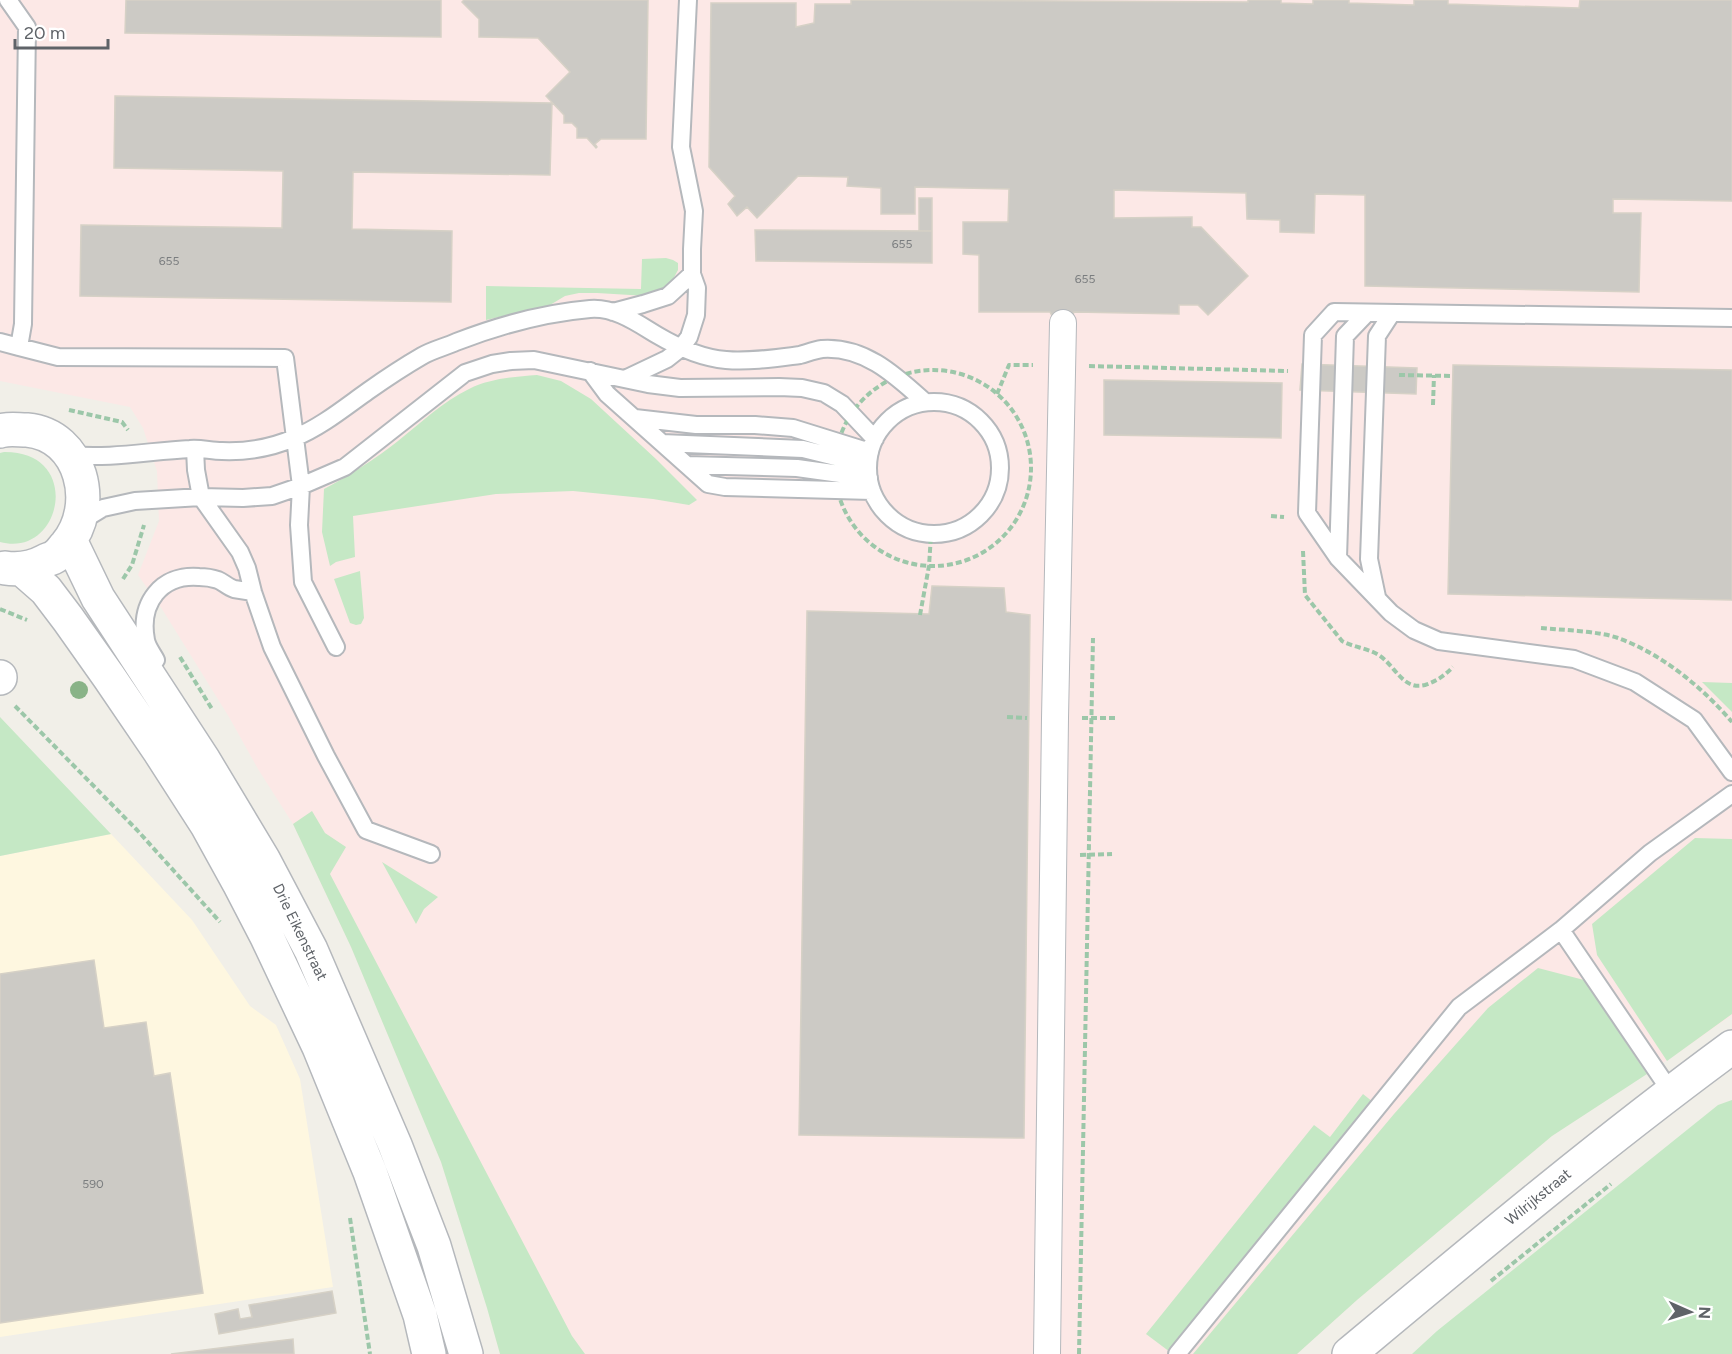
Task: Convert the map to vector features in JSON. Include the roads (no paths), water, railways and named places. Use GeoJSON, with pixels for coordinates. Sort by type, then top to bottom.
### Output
{"type":"FeatureCollection","features":[{"type":"Feature","properties":{"kind":"street"},"geometry":{"type":"LineString","coordinates":[[1047,1354],[1055,706],[1063,323]]}},
{"type":"Feature","properties":{"kind":"street"},"geometry":{"type":"LineString","coordinates":[[0,431],[6,429],[31,431],[44,434],[61,444],[70,455],[82,481],[83,507],[75,531],[58,555],[39,564],[11,568]]}},
{"type":"Feature","properties":{"kind":"street","name":"Drie Eikenstraat"},"geometry":{"type":"LineString","coordinates":[[75,531],[98,598],[203,759],[263,859],[311,950],[395,1145],[434,1246],[466,1354]]}},
{"type":"Feature","properties":{"kind":"street"},"geometry":{"type":"LineString","coordinates":[[11,568],[46,591],[68,619],[160,752],[207,825],[267,937],[315,1037],[370,1172],[420,1315],[429,1354]]}},
{"type":"Feature","properties":{"kind":"street","name":"Wilrijkstraat"},"geometry":{"type":"LineString","coordinates":[[1349,1354],[1531,1202],[1732,1047]]}},
{"type":"Feature","properties":{"kind":"street"},"geometry":{"type":"LineString","coordinates":[[370,1172],[395,1145]]}},
{"type":"Feature","properties":{"kind":"lane"},"geometry":{"type":"LineString","coordinates":[[8,0],[27,27],[23,324],[19,347]]}},
{"type":"Feature","properties":{"kind":"lane"},"geometry":{"type":"LineString","coordinates":[[627,378],[667,359],[681,348],[689,337],[696,315],[697,288],[692,274],[694,211],[681,147],[688,0]]}},
{"type":"Feature","properties":{"kind":"lane"},"geometry":{"type":"LineString","coordinates":[[613,312],[668,296],[692,274]]}},
{"type":"Feature","properties":{"kind":"lane"},"geometry":{"type":"LineString","coordinates":[[70,455],[117,456],[195,449],[243,451],[267,447],[317,428],[370,389],[424,355],[492,328],[550,314],[594,309],[613,312],[636,321],[697,355],[726,360],[759,360],[822,349],[849,351],[873,360],[897,376],[926,402]]}},
{"type":"Feature","properties":{"kind":"lane"},"geometry":{"type":"LineString","coordinates":[[1732,318],[1334,312],[1313,335],[1307,513],[1338,558],[1391,613],[1414,630],[1439,640],[1574,659],[1635,682],[1694,720],[1732,772]]}},
{"type":"Feature","properties":{"kind":"lane"},"geometry":{"type":"LineString","coordinates":[[1338,558],[1345,336],[1367,313]]}},
{"type":"Feature","properties":{"kind":"lane"},"geometry":{"type":"LineString","coordinates":[[1377,597],[1370,559],[1377,336],[1392,313]]}},
{"type":"Feature","properties":{"kind":"lane"},"geometry":{"type":"LineString","coordinates":[[0,342],[58,357],[285,358],[301,486],[299,525],[303,582],[336,647]]}},
{"type":"Feature","properties":{"kind":"lane"},"geometry":{"type":"LineString","coordinates":[[75,531],[103,508],[135,501],[272,496],[301,486],[345,467],[465,373],[492,364],[534,360],[648,384],[680,388],[779,387],[802,388],[824,393],[842,404],[850,414],[871,465],[877,502],[885,513],[906,529],[931,535],[957,531],[979,518],[994,497],[1001,472],[997,446],[984,424],[964,408],[938,402],[912,405],[882,428],[871,465]]}},
{"type":"Feature","properties":{"kind":"lane"},"geometry":{"type":"LineString","coordinates":[[590,371],[607,394],[687,465],[797,468],[871,465]]}},
{"type":"Feature","properties":{"kind":"lane"},"geometry":{"type":"LineString","coordinates":[[635,418],[696,425],[755,425],[793,428],[836,465]]}},
{"type":"Feature","properties":{"kind":"lane"},"geometry":{"type":"LineString","coordinates":[[662,443],[803,450],[836,465],[871,465]]}},
{"type":"Feature","properties":{"kind":"lane"},"geometry":{"type":"LineString","coordinates":[[195,449],[201,497],[240,552],[272,647],[366,830],[431,854]]}},
{"type":"Feature","properties":{"kind":"lane"},"geometry":{"type":"LineString","coordinates":[[153,682],[156,661],[146,642],[144,626],[152,596],[166,583],[184,576],[201,577],[216,579],[232,588],[253,592]]}},
{"type":"Feature","properties":{"kind":"lane"},"geometry":{"type":"LineString","coordinates":[[1177,1354],[1459,1007],[1561,930],[1650,853],[1732,794]]}},
{"type":"Feature","properties":{"kind":"lane"},"geometry":{"type":"LineString","coordinates":[[1561,930],[1671,1092]]}}]}
